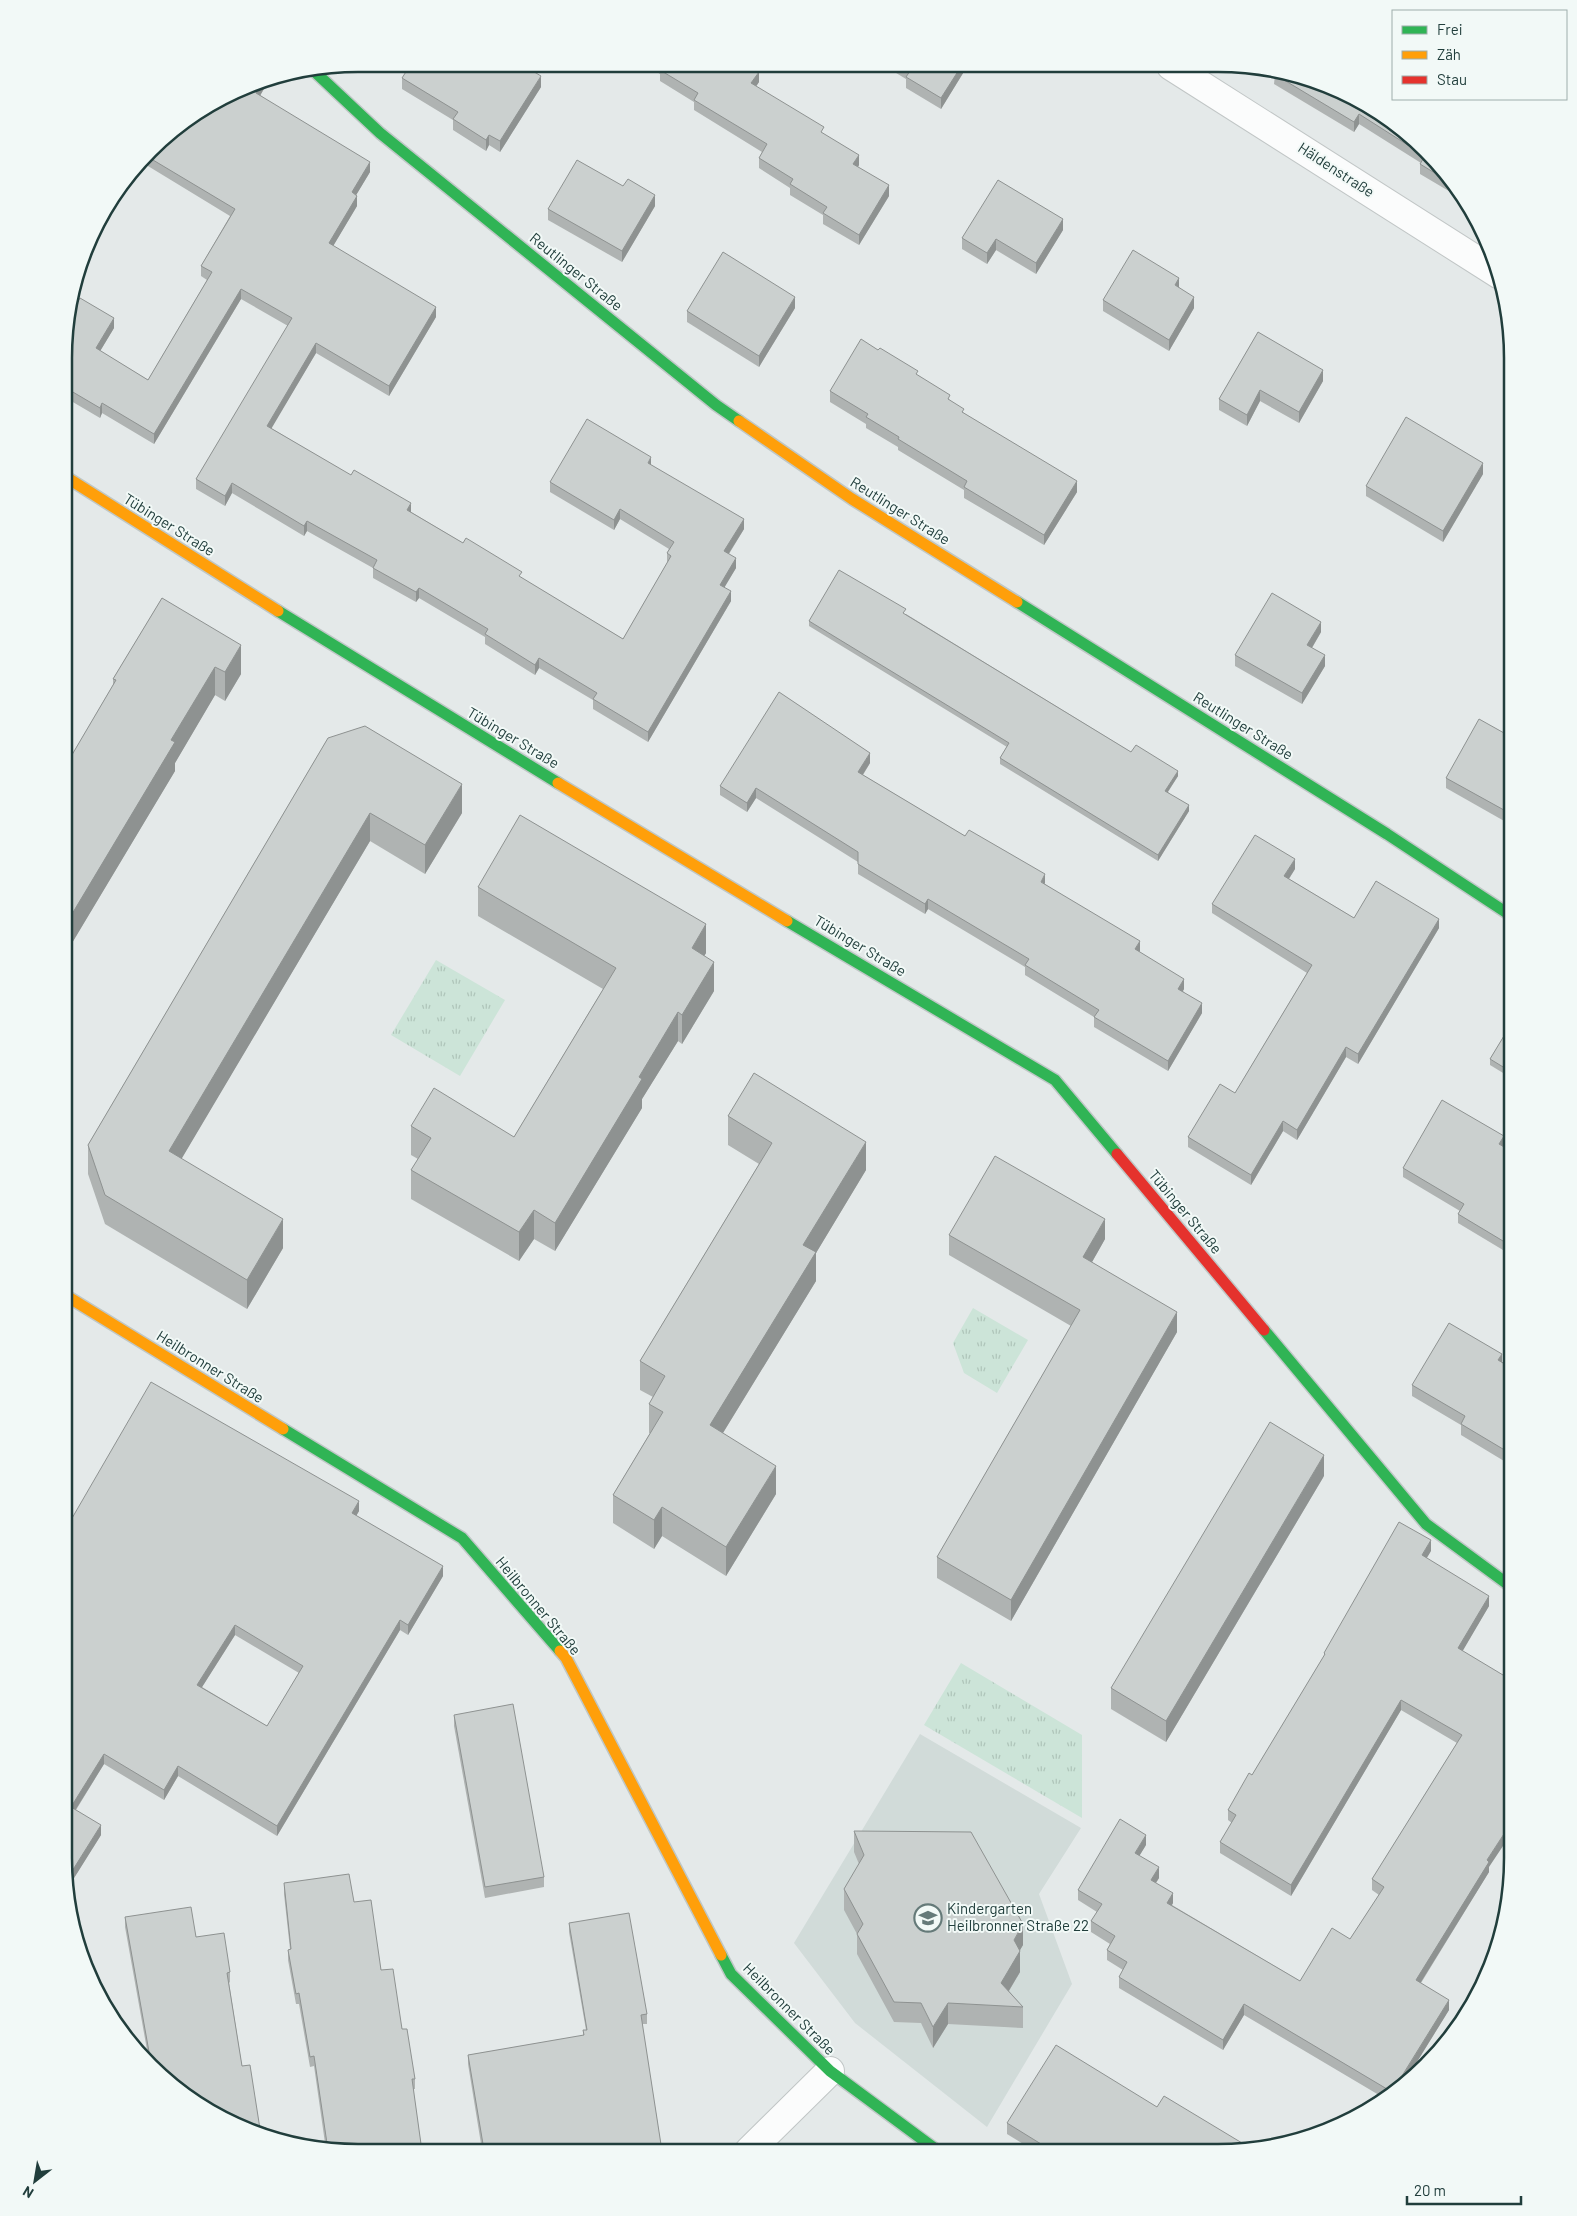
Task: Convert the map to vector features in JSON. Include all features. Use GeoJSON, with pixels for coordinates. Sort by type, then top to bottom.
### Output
{"type":"FeatureCollection","features":[{"type":"Feature","properties":{"kind":"street","name":"Häldenstraße"},"geometry":{"type":"LineString","coordinates":[[1180,72],[1489,268]]}},
{"type":"Feature","properties":{"kind":"street","name":"Reutlinger Straße"},"geometry":{"type":"LineString","coordinates":[[319,76],[380,133],[716,405],[852,499],[1387,834],[1504,911]]}},
{"type":"Feature","properties":{"kind":"street","name":"Tübinger Straße"},"geometry":{"type":"LineString","coordinates":[[72,481],[343,652],[717,880],[830,945],[1055,1080],[1426,1524],[1504,1581]]}},
{"type":"Feature","properties":{"kind":"street","name":"Heilbronner Straße"},"geometry":{"type":"LineString","coordinates":[[72,1299],[462,1538],[566,1658],[731,1974],[830,2070],[927,2144]]}},
{"type":"Feature","properties":{"kind":"street"},"geometry":{"type":"LineString","coordinates":[[756,2144],[830,2070]]}},
{"type":"Feature","properties":{"kind":"shaded area","name":"Kindergarten Heilbronner Straße 22"},"geometry":{"type":"Polygon","coordinates":[[[920,1734],[1081,1828],[1039,1894],[1072,1984],[987,2127],[855,2023],[794,1943],[920,1734]]]}},
{"type":"Feature","properties":{"kind":"green space"},"geometry":{"type":"Polygon","coordinates":[[[436,960],[505,1000],[460,1076],[391,1035],[436,960]]]}},
{"type":"Feature","properties":{"kind":"green space"},"geometry":{"type":"Polygon","coordinates":[[[973,1308],[1028,1340],[997,1393],[964,1373],[953,1343],[973,1308]]]}},
{"type":"Feature","properties":{"kind":"green space"},"geometry":{"type":"Polygon","coordinates":[[[961,1663],[1082,1735],[1082,1818],[924,1725],[961,1663]]]}},
{"type":"Feature","properties":{"kind":"building"},"geometry":{"type":"Polygon","coordinates":[[[406,72],[534,72],[541,76],[500,141],[489,135],[486,140],[453,119],[458,112],[402,78],[406,72]]]}},
{"type":"Feature","properties":{"kind":"building"},"geometry":{"type":"Polygon","coordinates":[[[663,72],[759,72],[751,83],[824,127],[821,132],[859,155],[853,164],[889,185],[859,235],[823,213],[827,207],[790,184],[793,179],[759,158],[767,144],[694,100],[698,93],[663,72]]]}},
{"type":"Feature","properties":{"kind":"building"},"geometry":{"type":"Polygon","coordinates":[[[909,72],[958,72],[941,98],[906,77],[909,72]]]}},
{"type":"Feature","properties":{"kind":"building"},"geometry":{"type":"Polygon","coordinates":[[[1285,80],[1328,94],[1345,102],[1377,121],[1409,146],[1359,114],[1354,122],[1285,80]]]}},
{"type":"Feature","properties":{"kind":"building"},"geometry":{"type":"Polygon","coordinates":[[[257,91],[256,93],[370,162],[352,192],[357,196],[329,243],[436,307],[389,386],[316,343],[267,426],[351,475],[354,470],[411,503],[407,510],[463,543],[466,538],[522,572],[519,576],[623,639],[671,556],[667,553],[674,542],[620,509],[614,520],[550,482],[587,419],[651,457],[648,463],[744,519],[724,551],[736,558],[720,585],[731,591],[648,732],[593,699],[597,693],[539,658],[535,665],[485,634],[488,629],[419,588],[416,592],[373,568],[377,560],[307,521],[304,526],[232,483],[225,496],[196,479],[292,318],[241,289],[154,434],[102,403],[100,408],[72,392],[73,340],[80,298],[114,318],[96,348],[148,380],[212,272],[201,266],[235,209],[153,160],[200,121],[232,102],[257,91]]]}},
{"type":"Feature","properties":{"kind":"building"},"geometry":{"type":"Polygon","coordinates":[[[1423,159],[1436,174],[1420,164],[1423,159]]]}},
{"type":"Feature","properties":{"kind":"building"},"geometry":{"type":"Polygon","coordinates":[[[577,160],[623,186],[628,179],[655,195],[622,251],[548,209],[577,160]]]}},
{"type":"Feature","properties":{"kind":"building"},"geometry":{"type":"Polygon","coordinates":[[[998,180],[1063,219],[1036,263],[996,239],[987,253],[962,238],[998,180]]]}},
{"type":"Feature","properties":{"kind":"building"},"geometry":{"type":"Polygon","coordinates":[[[1133,250],[1179,278],[1175,285],[1194,297],[1169,340],[1103,300],[1133,250]]]}},
{"type":"Feature","properties":{"kind":"building"},"geometry":{"type":"Polygon","coordinates":[[[723,252],[795,297],[759,356],[687,311],[723,252]]]}},
{"type":"Feature","properties":{"kind":"building"},"geometry":{"type":"Polygon","coordinates":[[[1258,332],[1323,370],[1299,412],[1260,390],[1247,415],[1219,399],[1258,332]]]}},
{"type":"Feature","properties":{"kind":"building"},"geometry":{"type":"Polygon","coordinates":[[[861,339],[918,371],[916,374],[950,395],[948,399],[964,409],[962,412],[1077,481],[1044,535],[964,487],[967,481],[898,439],[899,437],[866,417],[868,414],[830,391],[861,339]]]}},
{"type":"Feature","properties":{"kind":"building"},"geometry":{"type":"Polygon","coordinates":[[[1406,417],[1483,463],[1443,531],[1366,486],[1406,417]]]}},
{"type":"Feature","properties":{"kind":"building"},"geometry":{"type":"Polygon","coordinates":[[[839,570],[906,609],[903,613],[1131,752],[1136,745],[1178,771],[1165,791],[1189,805],[1158,855],[1000,758],[1009,743],[809,621],[839,570]]]}},
{"type":"Feature","properties":{"kind":"building"},"geometry":{"type":"Polygon","coordinates":[[[1272,593],[1321,622],[1307,645],[1325,655],[1302,693],[1235,655],[1272,593]]]}},
{"type":"Feature","properties":{"kind":"building"},"geometry":{"type":"Polygon","coordinates":[[[162,598],[241,645],[225,672],[215,667],[171,740],[175,742],[72,914],[72,755],[116,680],[113,679],[162,598]]]}},
{"type":"Feature","properties":{"kind":"building"},"geometry":{"type":"Polygon","coordinates":[[[779,692],[870,753],[858,772],[965,836],[969,830],[1045,874],[1041,882],[1140,941],[1135,949],[1184,979],[1178,989],[1202,1003],[1168,1061],[1094,1017],[1099,1010],[1025,965],[1029,959],[928,899],[925,904],[858,864],[858,852],[756,788],[747,803],[720,786],[779,692]]]}},
{"type":"Feature","properties":{"kind":"building"},"geometry":{"type":"Polygon","coordinates":[[[1479,719],[1504,733],[1504,810],[1446,778],[1479,719]]]}},
{"type":"Feature","properties":{"kind":"building"},"geometry":{"type":"Polygon","coordinates":[[[365,726],[462,784],[425,845],[370,813],[169,1151],[283,1219],[247,1280],[105,1195],[88,1145],[328,738],[365,726]]]}},
{"type":"Feature","properties":{"kind":"building"},"geometry":{"type":"Polygon","coordinates":[[[520,815],[706,924],[692,948],[714,962],[682,1015],[678,1012],[639,1077],[642,1079],[555,1223],[534,1210],[519,1232],[411,1170],[431,1138],[411,1126],[434,1088],[514,1137],[616,968],[478,887],[520,815]]]}},
{"type":"Feature","properties":{"kind":"building"},"geometry":{"type":"Polygon","coordinates":[[[1255,835],[1295,859],[1284,876],[1354,918],[1376,881],[1439,919],[1358,1054],[1346,1047],[1297,1130],[1283,1121],[1251,1175],[1188,1137],[1220,1084],[1235,1093],[1312,965],[1212,904],[1255,835]]]}},
{"type":"Feature","properties":{"kind":"building"},"geometry":{"type":"Polygon","coordinates":[[[1504,1036],[1504,1068],[1490,1059],[1504,1036]]]}},
{"type":"Feature","properties":{"kind":"building"},"geometry":{"type":"Polygon","coordinates":[[[754,1073],[866,1142],[803,1245],[816,1252],[710,1425],[776,1466],[726,1547],[662,1507],[654,1520],[613,1495],[663,1412],[649,1404],[665,1376],[640,1361],[772,1143],[728,1116],[754,1073]]]}},
{"type":"Feature","properties":{"kind":"building"},"geometry":{"type":"Polygon","coordinates":[[[1442,1100],[1504,1136],[1499,1144],[1504,1147],[1504,1242],[1458,1214],[1464,1204],[1403,1168],[1442,1100]]]}},
{"type":"Feature","properties":{"kind":"building"},"geometry":{"type":"Polygon","coordinates":[[[995,1156],[1105,1219],[1083,1257],[1177,1312],[1011,1600],[937,1557],[1080,1310],[949,1235],[995,1156]]]}},
{"type":"Feature","properties":{"kind":"building"},"geometry":{"type":"Polygon","coordinates":[[[1449,1323],[1502,1354],[1498,1360],[1504,1364],[1504,1450],[1461,1424],[1465,1416],[1412,1385],[1449,1323]]]}},
{"type":"Feature","properties":{"kind":"building"},"geometry":{"type":"Polygon","coordinates":[[[151,1382],[359,1501],[352,1513],[443,1566],[408,1625],[400,1620],[277,1826],[178,1766],[164,1790],[104,1754],[72,1805],[72,1518],[151,1382]],[[235,1625],[197,1685],[267,1726],[303,1666],[235,1625]]]}},
{"type":"Feature","properties":{"kind":"building"},"geometry":{"type":"Polygon","coordinates":[[[1270,1422],[1324,1455],[1166,1721],[1111,1688],[1270,1422]]]}},
{"type":"Feature","properties":{"kind":"building"},"geometry":{"type":"Polygon","coordinates":[[[1399,1522],[1431,1540],[1422,1555],[1489,1596],[1458,1648],[1504,1676],[1504,1834],[1487,1860],[1489,1862],[1416,1980],[1449,2000],[1402,2076],[1386,2088],[1244,2004],[1223,2040],[1119,1977],[1127,1962],[1107,1950],[1115,1936],[1091,1921],[1102,1904],[1078,1890],[1120,1819],[1146,1835],[1135,1853],[1159,1867],[1151,1880],[1173,1893],[1167,1903],[1300,1981],[1332,1928],[1350,1939],[1384,1887],[1372,1879],[1462,1735],[1401,1700],[1291,1885],[1220,1842],[1236,1815],[1228,1810],[1249,1773],[1252,1775],[1399,1522]]]}},
{"type":"Feature","properties":{"kind":"building"},"geometry":{"type":"Polygon","coordinates":[[[513,1704],[544,1877],[485,1887],[454,1715],[513,1704]]]}},
{"type":"Feature","properties":{"kind":"building"},"geometry":{"type":"Polygon","coordinates":[[[72,1808],[101,1825],[73,1870],[72,1808]]]}},
{"type":"Feature","properties":{"kind":"building"},"geometry":{"type":"Polygon","coordinates":[[[854,1831],[971,1832],[1023,1924],[1014,1940],[1020,1951],[1001,1983],[1023,2007],[948,2003],[933,2027],[921,2003],[894,2002],[857,1934],[863,1924],[844,1889],[864,1855],[854,1831]]]}},
{"type":"Feature","properties":{"kind":"building"},"geometry":{"type":"Polygon","coordinates":[[[349,1874],[354,1902],[371,1900],[381,1970],[393,1969],[402,2029],[407,2029],[415,2079],[412,2079],[421,2144],[359,2144],[327,2142],[314,2056],[310,2057],[299,1993],[296,1994],[288,1950],[291,1949],[284,1883],[349,1874]]]}},
{"type":"Feature","properties":{"kind":"building"},"geometry":{"type":"Polygon","coordinates":[[[191,1907],[196,1937],[224,1933],[230,1972],[227,1973],[242,2066],[250,2065],[259,2125],[232,2114],[200,2095],[170,2072],[149,2052],[125,1917],[191,1907]]]}},
{"type":"Feature","properties":{"kind":"building"},"geometry":{"type":"Polygon","coordinates":[[[629,1913],[647,2014],[641,2015],[661,2144],[483,2144],[468,2055],[584,2035],[583,2030],[587,2030],[569,1923],[629,1913]]]}},
{"type":"Feature","properties":{"kind":"building"},"geometry":{"type":"Polygon","coordinates":[[[1056,2045],[1157,2107],[1164,2096],[1241,2143],[1041,2144],[1007,2123],[1056,2045]]]}},
{"type":"Feature","properties":{"kind":"traffic: fast"},"geometry":{"type":"LineString","coordinates":[[319,76],[380,133],[716,405],[739,421]]}},
{"type":"Feature","properties":{"kind":"traffic: fast"},"geometry":{"type":"LineString","coordinates":[[1017,602],[1387,834],[1504,911]]}},
{"type":"Feature","properties":{"kind":"traffic: fast"},"geometry":{"type":"LineString","coordinates":[[278,611],[558,783]]}},
{"type":"Feature","properties":{"kind":"traffic: fast"},"geometry":{"type":"LineString","coordinates":[[787,921],[1055,1080],[1117,1154]]}},
{"type":"Feature","properties":{"kind":"traffic: fast"},"geometry":{"type":"LineString","coordinates":[[1264,1330],[1426,1524],[1504,1581]]}},
{"type":"Feature","properties":{"kind":"traffic: fast"},"geometry":{"type":"LineString","coordinates":[[283,1429],[462,1538],[560,1651]]}},
{"type":"Feature","properties":{"kind":"traffic: fast"},"geometry":{"type":"LineString","coordinates":[[721,1955],[731,1974],[830,2071],[929,2144]]}},
{"type":"Feature","properties":{"kind":"traffic: slow"},"geometry":{"type":"LineString","coordinates":[[739,421],[852,499],[1017,602]]}},
{"type":"Feature","properties":{"kind":"traffic: slow"},"geometry":{"type":"LineString","coordinates":[[72,481],[278,611]]}},
{"type":"Feature","properties":{"kind":"traffic: slow"},"geometry":{"type":"LineString","coordinates":[[558,783],[787,921]]}},
{"type":"Feature","properties":{"kind":"traffic: slow"},"geometry":{"type":"LineString","coordinates":[[72,1299],[283,1429]]}},
{"type":"Feature","properties":{"kind":"traffic: slow"},"geometry":{"type":"LineString","coordinates":[[560,1651],[566,1658],[721,1955]]}},
{"type":"Feature","properties":{"kind":"traffic: jam"},"geometry":{"type":"LineString","coordinates":[[1117,1154],[1264,1330]]}},
{"type":"Feature","properties":{"kind":"place","name":"Kindergarten Heilbronner Straße 22"},"geometry":{"type":"Point","coordinates":[928,1918]}}]}
